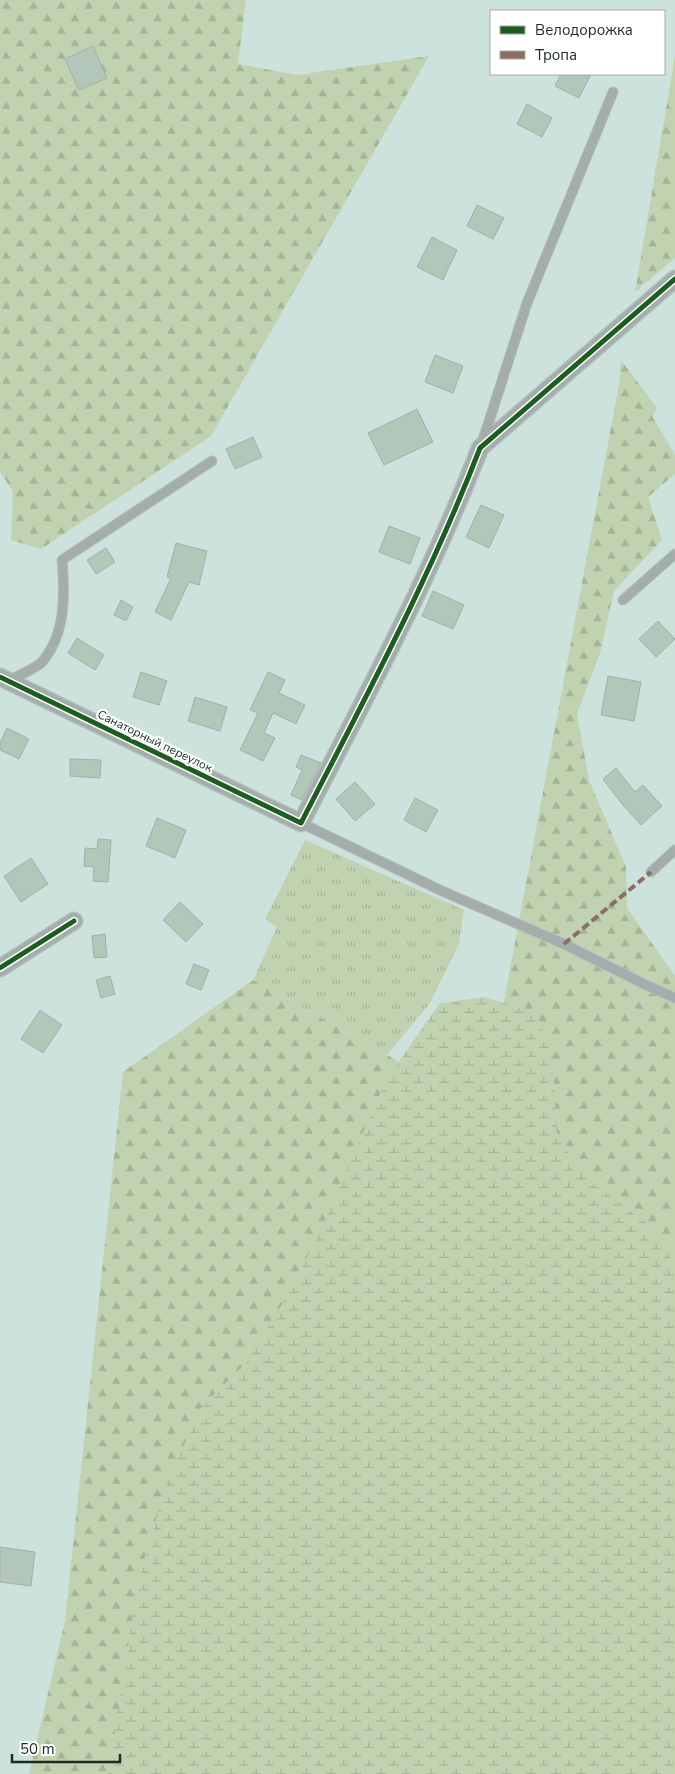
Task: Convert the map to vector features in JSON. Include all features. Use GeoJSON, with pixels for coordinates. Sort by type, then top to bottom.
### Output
{"type":"FeatureCollection","features":[{"type":"Feature","properties":{"kind":"street"},"geometry":{"type":"LineString","coordinates":[[301,823],[419,592],[467,484],[480,448],[675,279]]}},
{"type":"Feature","properties":{"kind":"street","name":"Санаторный переулок"},"geometry":{"type":"LineString","coordinates":[[4,679],[301,823]]}},
{"type":"Feature","properties":{"kind":"street"},"geometry":{"type":"LineString","coordinates":[[0,968],[74,921]]}},
{"type":"Feature","properties":{"kind":"lane"},"geometry":{"type":"LineString","coordinates":[[480,448],[527,304],[613,92]]}},
{"type":"Feature","properties":{"kind":"lane"},"geometry":{"type":"LineString","coordinates":[[4,679],[41,664],[57,638],[65,592],[62,560],[212,461]]}},
{"type":"Feature","properties":{"kind":"lane"},"geometry":{"type":"LineString","coordinates":[[622,600],[675,554]]}},
{"type":"Feature","properties":{"kind":"lane"},"geometry":{"type":"LineString","coordinates":[[301,823],[442,891],[564,944],[675,998]]}},
{"type":"Feature","properties":{"kind":"lane"},"geometry":{"type":"LineString","coordinates":[[651,872],[675,850]]}},
{"type":"Feature","properties":{"kind":"green space"},"geometry":{"type":"Polygon","coordinates":[[[0,0],[246,0],[238,64],[297,75],[429,56],[211,436],[41,549],[11,540],[13,491],[0,472],[0,0]]]}},
{"type":"Feature","properties":{"kind":"green space"},"geometry":{"type":"Polygon","coordinates":[[[675,56],[675,258],[635,292],[675,56]]]}},
{"type":"Feature","properties":{"kind":"green space"},"geometry":{"type":"Polygon","coordinates":[[[621,360],[657,408],[652,416],[675,455],[675,474],[648,497],[662,540],[614,591],[600,653],[577,714],[589,780],[626,867],[627,908],[675,976],[675,1774],[360,1774],[620,379],[621,360]]]}},
{"type":"Feature","properties":{"kind":"green space"},"geometry":{"type":"Polygon","coordinates":[[[305,840],[464,910],[459,944],[430,1003],[387,1055],[253,980],[277,927],[265,919],[305,840]]]}},
{"type":"Feature","properties":{"kind":"green space"},"geometry":{"type":"Polygon","coordinates":[[[253,980],[419,1073],[282,1774],[29,1774],[65,1621],[123,1072],[253,980]]]}},
{"type":"Feature","properties":{"kind":"green space"},"geometry":{"type":"Polygon","coordinates":[[[485,997],[535,1013],[552,1050],[557,1136],[586,1178],[645,1222],[675,1265],[675,1774],[108,1774],[138,1581],[169,1476],[203,1405],[247,1362],[293,1286],[322,1227],[386,1080],[440,1003],[485,997]]]}},
{"type":"Feature","properties":{"kind":"building"},"geometry":{"type":"Polygon","coordinates":[[[93,46],[107,78],[79,90],[65,59],[93,46]]]}},
{"type":"Feature","properties":{"kind":"building"},"geometry":{"type":"Polygon","coordinates":[[[560,75],[590,75],[579,98],[555,86],[560,75]]]}},
{"type":"Feature","properties":{"kind":"building"},"geometry":{"type":"Polygon","coordinates":[[[527,104],[552,118],[542,137],[517,124],[527,104]]]}},
{"type":"Feature","properties":{"kind":"building"},"geometry":{"type":"Polygon","coordinates":[[[477,205],[504,218],[493,239],[467,226],[477,205]]]}},
{"type":"Feature","properties":{"kind":"building"},"geometry":{"type":"Polygon","coordinates":[[[432,237],[457,250],[443,280],[417,267],[432,237]]]}},
{"type":"Feature","properties":{"kind":"building"},"geometry":{"type":"Polygon","coordinates":[[[435,355],[463,366],[453,393],[425,382],[435,355]]]}},
{"type":"Feature","properties":{"kind":"building"},"geometry":{"type":"Polygon","coordinates":[[[417,409],[433,442],[384,465],[368,433],[417,409]]]}},
{"type":"Feature","properties":{"kind":"building"},"geometry":{"type":"Polygon","coordinates":[[[253,437],[262,457],[235,469],[226,449],[253,437]]]}},
{"type":"Feature","properties":{"kind":"building"},"geometry":{"type":"Polygon","coordinates":[[[481,505],[504,515],[489,548],[466,537],[481,505]]]}},
{"type":"Feature","properties":{"kind":"building"},"geometry":{"type":"Polygon","coordinates":[[[389,526],[420,538],[410,564],[379,552],[389,526]]]}},
{"type":"Feature","properties":{"kind":"building"},"geometry":{"type":"Polygon","coordinates":[[[176,543],[207,551],[199,585],[189,582],[171,620],[155,612],[171,578],[167,577],[176,543]]]}},
{"type":"Feature","properties":{"kind":"building"},"geometry":{"type":"Polygon","coordinates":[[[106,548],[115,562],[96,574],[87,560],[106,548]]]}},
{"type":"Feature","properties":{"kind":"building"},"geometry":{"type":"Polygon","coordinates":[[[433,591],[464,605],[453,629],[422,616],[433,591]]]}},
{"type":"Feature","properties":{"kind":"building"},"geometry":{"type":"Polygon","coordinates":[[[121,600],[133,607],[126,621],[114,615],[121,600]]]}},
{"type":"Feature","properties":{"kind":"building"},"geometry":{"type":"Polygon","coordinates":[[[658,621],[675,639],[656,657],[639,639],[658,621]]]}},
{"type":"Feature","properties":{"kind":"building"},"geometry":{"type":"Polygon","coordinates":[[[77,638],[104,655],[95,670],[68,653],[77,638]]]}},
{"type":"Feature","properties":{"kind":"building"},"geometry":{"type":"Polygon","coordinates":[[[141,672],[167,681],[159,705],[133,697],[141,672]]]}},
{"type":"Feature","properties":{"kind":"building"},"geometry":{"type":"Polygon","coordinates":[[[268,672],[285,680],[279,693],[305,705],[296,724],[273,713],[264,733],[275,738],[263,761],[240,750],[258,713],[250,710],[268,672]]]}},
{"type":"Feature","properties":{"kind":"building"},"geometry":{"type":"Polygon","coordinates":[[[608,676],[641,682],[634,721],[601,715],[608,676]]]}},
{"type":"Feature","properties":{"kind":"building"},"geometry":{"type":"Polygon","coordinates":[[[195,697],[227,707],[220,731],[188,721],[195,697]]]}},
{"type":"Feature","properties":{"kind":"building"},"geometry":{"type":"Polygon","coordinates":[[[7,728],[29,739],[19,759],[0,750],[0,743],[7,728]]]}},
{"type":"Feature","properties":{"kind":"building"},"geometry":{"type":"Polygon","coordinates":[[[301,755],[321,763],[302,800],[291,795],[302,770],[296,767],[301,755]]]}},
{"type":"Feature","properties":{"kind":"building"},"geometry":{"type":"Polygon","coordinates":[[[70,759],[101,760],[100,778],[70,776],[70,759]]]}},
{"type":"Feature","properties":{"kind":"building"},"geometry":{"type":"Polygon","coordinates":[[[616,768],[635,792],[643,785],[662,806],[641,825],[603,779],[616,768]]]}},
{"type":"Feature","properties":{"kind":"building"},"geometry":{"type":"Polygon","coordinates":[[[355,782],[375,804],[355,821],[336,799],[355,782]]]}},
{"type":"Feature","properties":{"kind":"building"},"geometry":{"type":"Polygon","coordinates":[[[415,798],[438,810],[426,832],[404,820],[415,798]]]}},
{"type":"Feature","properties":{"kind":"building"},"geometry":{"type":"Polygon","coordinates":[[[157,818],[186,830],[175,858],[146,846],[157,818]]]}},
{"type":"Feature","properties":{"kind":"building"},"geometry":{"type":"Polygon","coordinates":[[[98,839],[111,840],[108,882],[93,881],[94,867],[84,866],[85,848],[97,849],[98,839]]]}},
{"type":"Feature","properties":{"kind":"building"},"geometry":{"type":"Polygon","coordinates":[[[31,858],[48,884],[21,902],[4,876],[31,858]]]}},
{"type":"Feature","properties":{"kind":"building"},"geometry":{"type":"Polygon","coordinates":[[[180,902],[203,924],[186,942],[163,920],[180,902]]]}},
{"type":"Feature","properties":{"kind":"building"},"geometry":{"type":"Polygon","coordinates":[[[105,934],[107,957],[94,958],[92,936],[105,934]]]}},
{"type":"Feature","properties":{"kind":"building"},"geometry":{"type":"Polygon","coordinates":[[[194,964],[209,970],[201,990],[186,984],[194,964]]]}},
{"type":"Feature","properties":{"kind":"building"},"geometry":{"type":"Polygon","coordinates":[[[110,976],[115,994],[101,998],[96,980],[110,976]]]}},
{"type":"Feature","properties":{"kind":"building"},"geometry":{"type":"Polygon","coordinates":[[[40,1010],[62,1025],[43,1053],[21,1039],[40,1010]]]}},
{"type":"Feature","properties":{"kind":"building"},"geometry":{"type":"Polygon","coordinates":[[[0,1547],[35,1552],[31,1586],[0,1582],[0,1547]]]}},
{"type":"Feature","properties":{"kind":"marked path"},"geometry":{"type":"LineString","coordinates":[[564,944],[651,872]]}},
{"type":"Feature","properties":{"kind":"cycle path"},"geometry":{"type":"LineString","coordinates":[[0,677],[301,823],[418,591],[461,496],[480,448],[675,279]]}},
{"type":"Feature","properties":{"kind":"cycle path"},"geometry":{"type":"LineString","coordinates":[[0,968],[74,921]]}}]}
